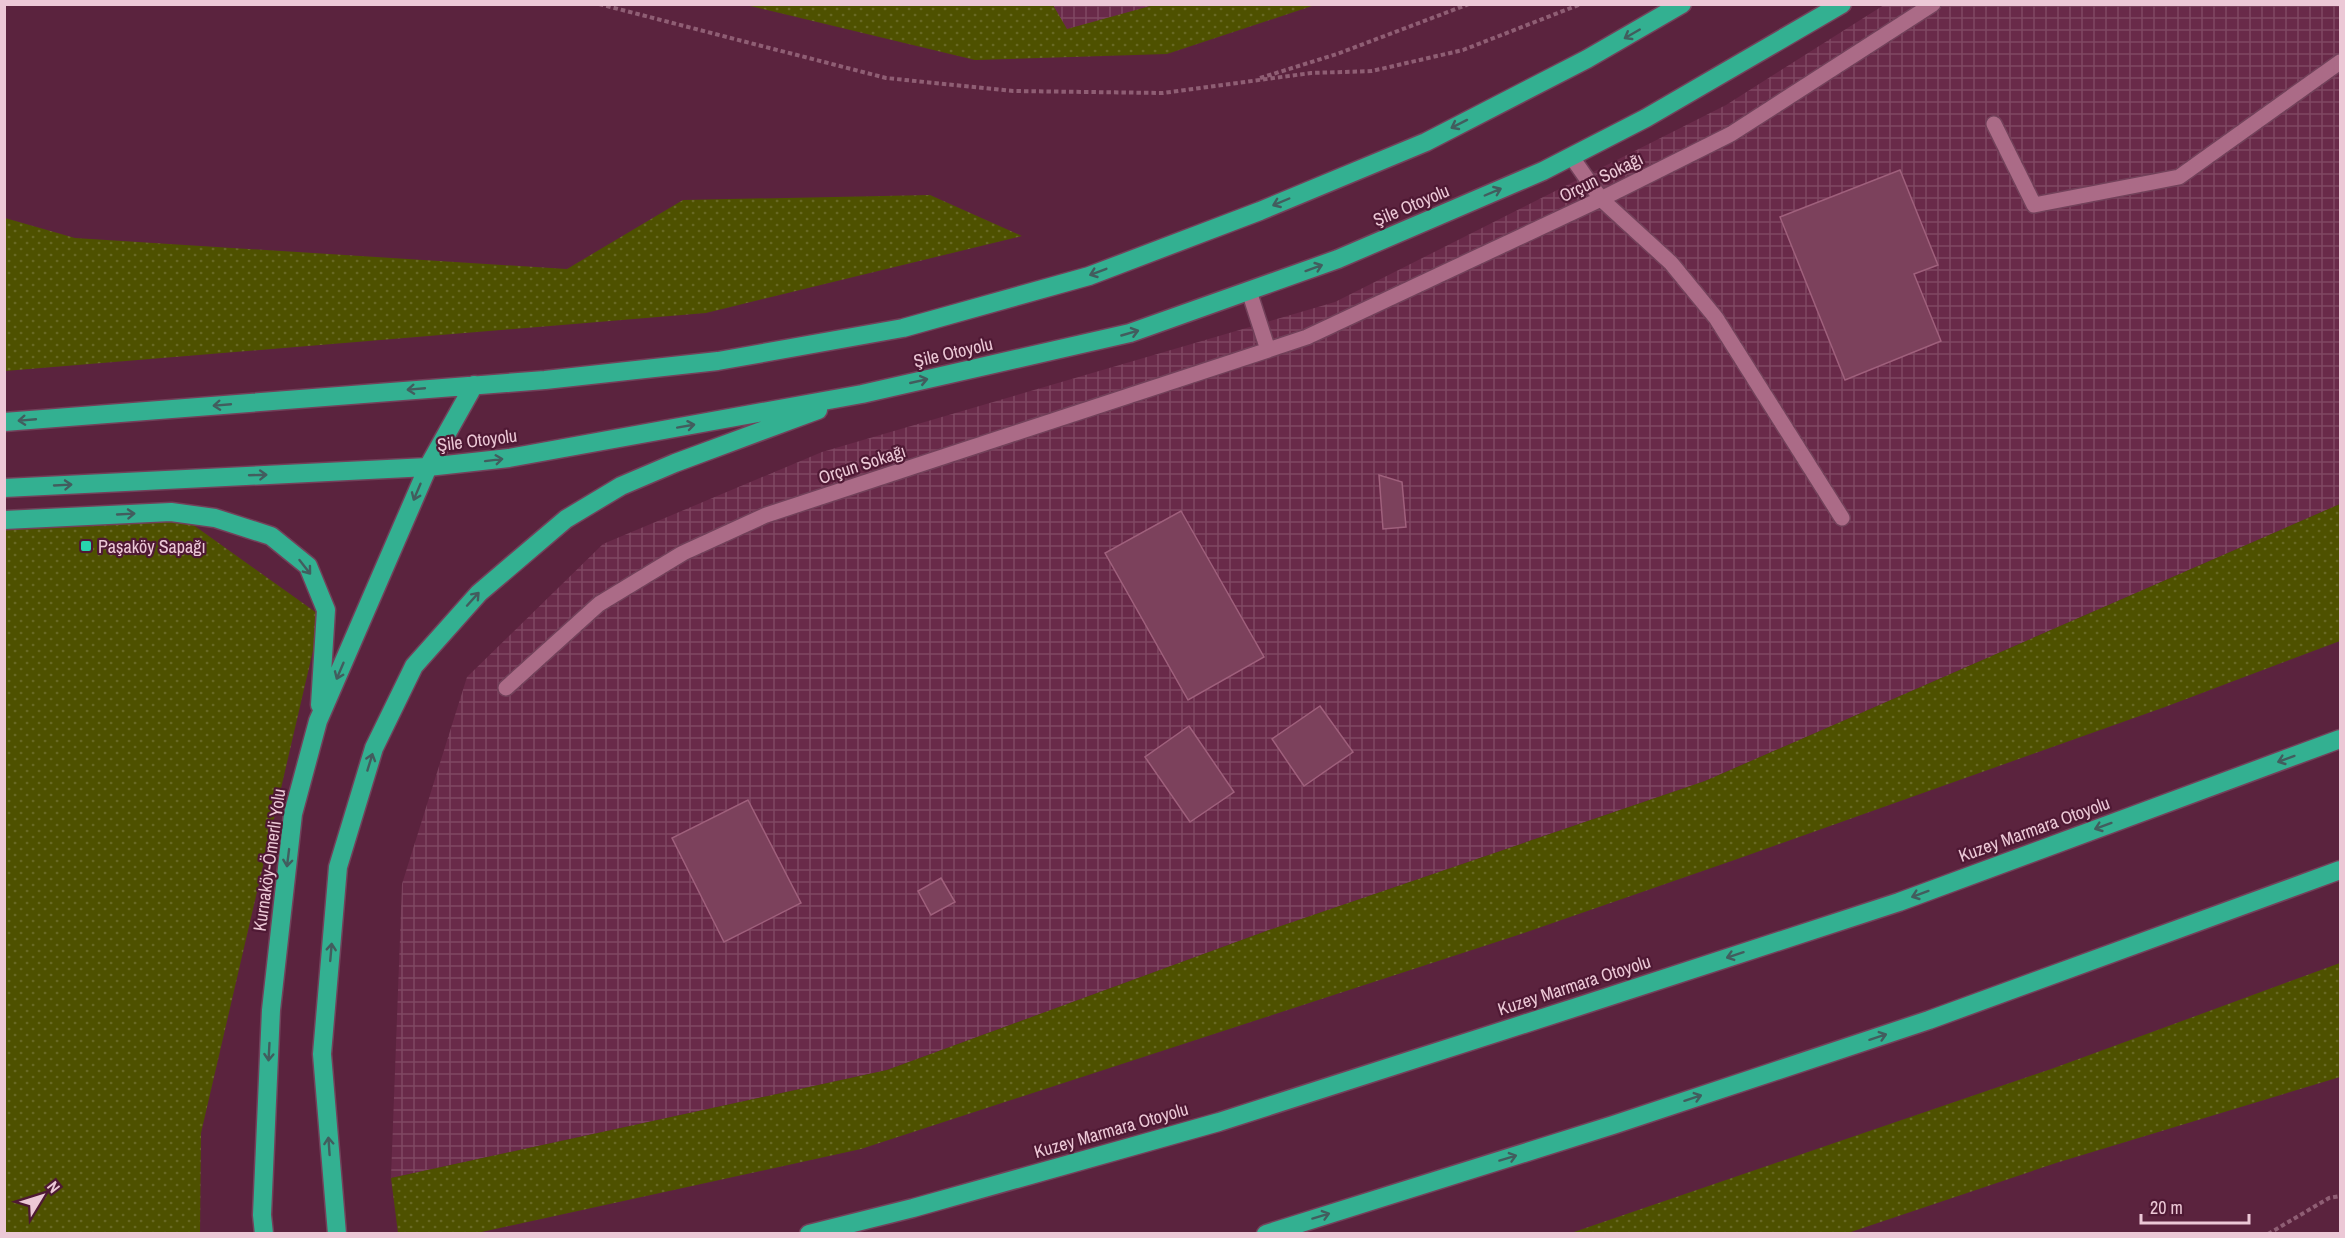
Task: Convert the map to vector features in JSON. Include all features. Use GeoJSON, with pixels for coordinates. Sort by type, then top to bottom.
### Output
{"type":"FeatureCollection","features":[{"type":"Feature","properties":{"kind":"highway","name":"Şile Otoyolu"},"geometry":{"type":"LineString","coordinates":[[4,422],[545,380],[718,361],[903,328],[1089,276],[1260,211],[1425,142],[1587,59],[1682,4]]}},
{"type":"Feature","properties":{"kind":"highway","name":"Şile Otoyolu"},"geometry":{"type":"LineString","coordinates":[[4,488],[428,467],[509,458],[862,394],[1130,333],[1338,260],[1543,171],[1646,118],[1842,4]]}},
{"type":"Feature","properties":{"kind":"highway","name":"Kurnaköy-Ömerli Yolu"},"geometry":{"type":"LineString","coordinates":[[263,1224],[271,1010],[293,814],[318,721],[428,467],[474,385]]}},
{"type":"Feature","properties":{"kind":"highway"},"geometry":{"type":"LineString","coordinates":[[337,1233],[322,1054],[338,867],[374,748],[414,666],[479,593],[566,519],[621,486],[675,463],[862,394]]}},
{"type":"Feature","properties":{"kind":"highway"},"geometry":{"type":"LineString","coordinates":[[4,520],[171,512],[215,518],[271,536],[308,566],[326,610],[318,721]]}},
{"type":"Feature","properties":{"kind":"highway","name":"Kuzey Marmara Otoyolu"},"geometry":{"type":"LineString","coordinates":[[809,1233],[913,1208],[1219,1122],[1899,902],[2340,739]]}},
{"type":"Feature","properties":{"kind":"highway"},"geometry":{"type":"LineString","coordinates":[[1266,1233],[1613,1125],[1929,1020],[2340,870]]}},
{"type":"Feature","properties":{"kind":"street","name":"Orçun Sokağı"},"geometry":{"type":"LineString","coordinates":[[506,688],[599,604],[683,553],[756,520],[1307,337],[1601,199],[1731,134],[1933,4]]}},
{"type":"Feature","properties":{"kind":"street"},"geometry":{"type":"LineString","coordinates":[[1994,124],[2034,205],[2179,177],[2340,62]]}},
{"type":"Feature","properties":{"kind":"street"},"geometry":{"type":"LineString","coordinates":[[1571,156],[1601,199],[1671,264],[1716,318],[1842,518]]}},
{"type":"Feature","properties":{"kind":"street"},"geometry":{"type":"LineString","coordinates":[[1249,291],[1268,350]]}},
{"type":"Feature","properties":{"kind":"path"},"geometry":{"type":"LineString","coordinates":[[599,4],[886,78],[1013,91],[1163,93],[1311,73],[1372,71],[1452,53],[1581,4]]}},
{"type":"Feature","properties":{"kind":"path"},"geometry":{"type":"LineString","coordinates":[[1249,81],[1337,54],[1469,4]]}},
{"type":"Feature","properties":{"kind":"path"},"geometry":{"type":"LineString","coordinates":[[2268,1233],[2329,1198],[2340,1196]]}},
{"type":"Feature","properties":{"kind":"shaded area"},"geometry":{"type":"Polygon","coordinates":[[[746,5],[1053,5],[1067,29],[1154,5],[1315,5],[1167,54],[975,60],[746,5]]]}},
{"type":"Feature","properties":{"kind":"shaded area"},"geometry":{"type":"Polygon","coordinates":[[[1053,5],[1154,5],[1066,30],[1053,5]]]}},
{"type":"Feature","properties":{"kind":"shaded area"},"geometry":{"type":"Polygon","coordinates":[[[1884,5],[2340,5],[2340,504],[1705,781],[1269,930],[887,1070],[391,1178],[402,884],[467,677],[603,544],[822,452],[1335,302],[1726,105],[1884,5]]]}},
{"type":"Feature","properties":{"kind":"shaded area"},"geometry":{"type":"Polygon","coordinates":[[[930,195],[1022,236],[706,313],[5,371],[5,218],[75,238],[567,269],[683,200],[930,195]]]}},
{"type":"Feature","properties":{"kind":"shaded area"},"geometry":{"type":"Polygon","coordinates":[[[2340,504],[2340,641],[2165,707],[1518,935],[861,1149],[477,1233],[398,1233],[391,1178],[887,1070],[1269,930],[1705,781],[2340,504]]]}},
{"type":"Feature","properties":{"kind":"shaded area"},"geometry":{"type":"Polygon","coordinates":[[[178,514],[321,616],[201,1133],[200,1233],[5,1234],[5,527],[178,514]]]}},
{"type":"Feature","properties":{"kind":"shaded area"},"geometry":{"type":"Polygon","coordinates":[[[2340,963],[2340,1077],[2056,1163],[1848,1233],[1571,1233],[2054,1068],[2340,963]]]}},
{"type":"Feature","properties":{"kind":"building"},"geometry":{"type":"Polygon","coordinates":[[[1900,170],[1938,265],[1914,274],[1941,341],[1845,380],[1780,217],[1900,170]]]}},
{"type":"Feature","properties":{"kind":"building"},"geometry":{"type":"Polygon","coordinates":[[[1379,475],[1402,482],[1406,527],[1383,529],[1379,475]]]}},
{"type":"Feature","properties":{"kind":"building"},"geometry":{"type":"Polygon","coordinates":[[[1181,511],[1264,657],[1188,700],[1105,553],[1181,511]]]}},
{"type":"Feature","properties":{"kind":"building"},"geometry":{"type":"Polygon","coordinates":[[[1320,706],[1353,752],[1304,786],[1272,739],[1320,706]]]}},
{"type":"Feature","properties":{"kind":"building"},"geometry":{"type":"Polygon","coordinates":[[[1189,726],[1234,792],[1190,822],[1145,757],[1189,726]]]}},
{"type":"Feature","properties":{"kind":"building"},"geometry":{"type":"Polygon","coordinates":[[[748,800],[801,903],[724,942],[672,838],[748,800]]]}},
{"type":"Feature","properties":{"kind":"building"},"geometry":{"type":"Polygon","coordinates":[[[941,878],[955,902],[931,915],[918,891],[941,878]]]}},
{"type":"Feature","properties":{"kind":"place","name":"Paşaköy Sapağı"},"geometry":{"type":"Point","coordinates":[86,546]}}]}
